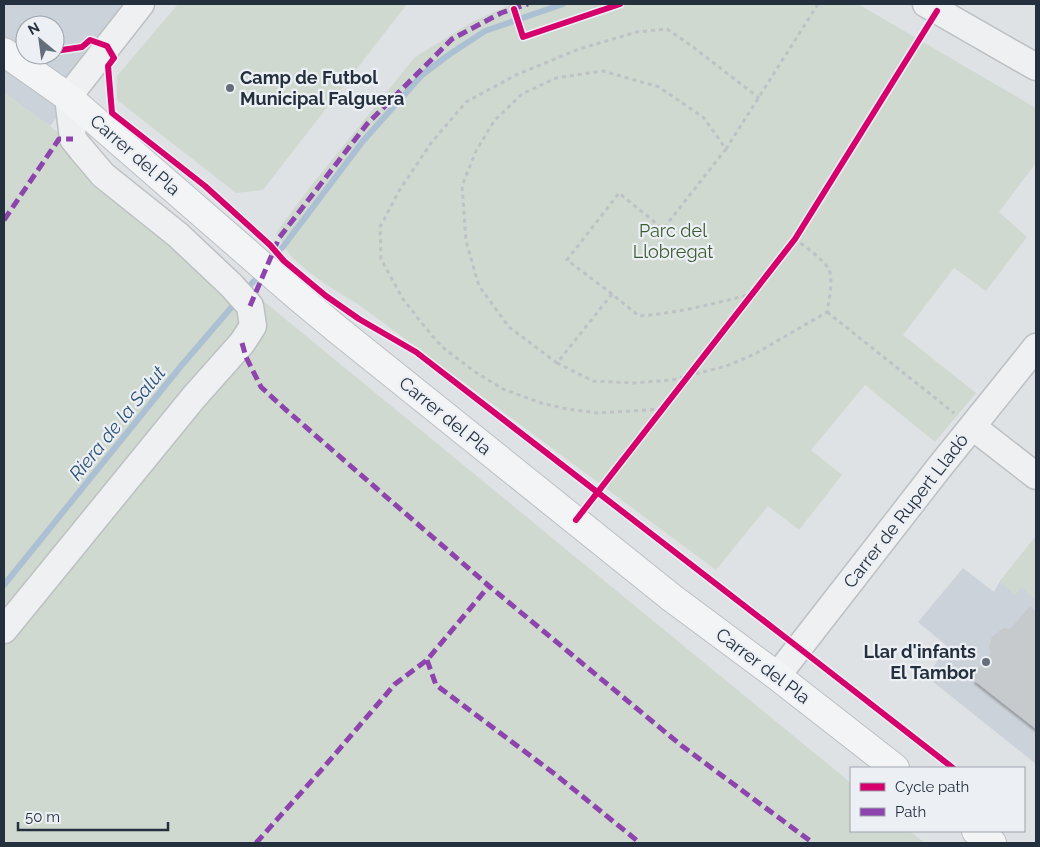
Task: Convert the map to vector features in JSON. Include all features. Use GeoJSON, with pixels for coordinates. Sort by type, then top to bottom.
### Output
{"type":"FeatureCollection","features":[{"type":"Feature","properties":{"kind":"main road","name":"Carrer del Pla"},"geometry":{"type":"LineString","coordinates":[[4,52],[68,97],[297,296],[672,598],[777,676],[894,767]]}},
{"type":"Feature","properties":{"kind":"main road"},"geometry":{"type":"LineString","coordinates":[[977,832],[992,843]]}},
{"type":"Feature","properties":{"kind":"street"},"geometry":{"type":"LineString","coordinates":[[4,630],[194,397],[242,343],[253,326],[250,306],[231,285],[178,235],[103,175],[73,139],[68,97],[141,4]]}},
{"type":"Feature","properties":{"kind":"street"},"geometry":{"type":"LineString","coordinates":[[932,7],[1036,67]]}},
{"type":"Feature","properties":{"kind":"street","name":"Carrer de Rupert Lladó"},"geometry":{"type":"LineString","coordinates":[[777,676],[1036,347]]}},
{"type":"Feature","properties":{"kind":"street"},"geometry":{"type":"LineString","coordinates":[[973,427],[1036,476]]}},
{"type":"Feature","properties":{"kind":"path"},"geometry":{"type":"LineString","coordinates":[[751,294],[665,314],[639,316],[567,260],[619,193],[663,229],[726,149],[818,4]]}},
{"type":"Feature","properties":{"kind":"path"},"geometry":{"type":"LineString","coordinates":[[576,520],[795,239],[932,7]]}},
{"type":"Feature","properties":{"kind":"path"},"geometry":{"type":"LineString","coordinates":[[662,409],[597,413],[567,409],[541,403],[503,388],[475,372],[441,346],[403,299],[381,259],[380,227],[399,191],[431,143],[466,102],[516,75],[579,48],[637,32],[667,29],[759,98]]}},
{"type":"Feature","properties":{"kind":"path"},"geometry":{"type":"LineString","coordinates":[[726,149],[704,118],[659,87],[603,71],[556,78],[522,94],[494,121],[476,151],[462,186],[466,241],[479,286],[510,327],[557,363],[593,381],[633,383],[672,380],[726,366],[753,355],[827,312]]}},
{"type":"Feature","properties":{"kind":"path"},"geometry":{"type":"LineString","coordinates":[[795,239],[810,250],[829,269],[831,288],[827,312]]}},
{"type":"Feature","properties":{"kind":"path"},"geometry":{"type":"LineString","coordinates":[[557,363],[612,294]]}},
{"type":"Feature","properties":{"kind":"path"},"geometry":{"type":"LineString","coordinates":[[827,312],[973,427]]}},
{"type":"Feature","properties":{"kind":"path"},"geometry":{"type":"LineString","coordinates":[[590,486],[605,498]]}},
{"type":"Feature","properties":{"kind":"shaded area"},"geometry":{"type":"Polygon","coordinates":[[[4,4],[144,4],[50,126],[4,93],[4,4]]]}},
{"type":"Feature","properties":{"kind":"shaded area","name":"Llar d'infants El Tambor"},"geometry":{"type":"Polygon","coordinates":[[[1036,536],[1036,764],[927,677],[947,646],[918,622],[963,568],[994,592],[1000,581],[1036,536]]]}},
{"type":"Feature","properties":{"kind":"green space","name":"Camp de Futbol Municipal Falguera"},"geometry":{"type":"Polygon","coordinates":[[[178,4],[407,4],[263,190],[236,193],[117,100],[117,76],[178,4]]]}},
{"type":"Feature","properties":{"kind":"green space","name":"Parc del Llobregat"},"geometry":{"type":"Polygon","coordinates":[[[512,4],[858,4],[1036,108],[1036,163],[999,212],[1027,237],[986,291],[954,268],[903,335],[976,393],[935,442],[865,385],[811,450],[842,475],[799,530],[768,506],[716,570],[358,304],[314,276],[291,256],[276,233],[310,187],[415,57],[474,21],[512,4]]]}},
{"type":"Feature","properties":{"kind":"green space"},"geometry":{"type":"Polygon","coordinates":[[[4,93],[50,126],[850,782],[850,832],[911,832],[925,843],[4,843],[4,93]]]}},
{"type":"Feature","properties":{"kind":"green space"},"geometry":{"type":"Polygon","coordinates":[[[1036,536],[1036,600],[1021,587],[1015,595],[1000,581],[1036,536]]]}},
{"type":"Feature","properties":{"kind":"building"},"geometry":{"type":"Polygon","coordinates":[[[1030,606],[1036,611],[1036,729],[971,678],[991,653],[989,647],[992,637],[1003,628],[1010,629],[1030,606]]]}},
{"type":"Feature","properties":{"kind":"waterway","name":"Riera de la Salut"},"geometry":{"type":"LineString","coordinates":[[282,248],[363,141],[422,75],[485,31],[563,4]]}},
{"type":"Feature","properties":{"kind":"waterway","name":"Riera de la Salut"},"geometry":{"type":"LineString","coordinates":[[245,291],[254,281]]}},
{"type":"Feature","properties":{"kind":"waterway","name":"Riera de la Salut"},"geometry":{"type":"LineString","coordinates":[[4,585],[181,366],[237,301]]}},
{"type":"Feature","properties":{"kind":"marked path"},"geometry":{"type":"LineString","coordinates":[[250,306],[279,238],[367,124],[452,39],[501,13],[528,4]]}},
{"type":"Feature","properties":{"kind":"marked path"},"geometry":{"type":"LineString","coordinates":[[4,220],[59,139],[73,139]]}},
{"type":"Feature","properties":{"kind":"marked path"},"geometry":{"type":"LineString","coordinates":[[242,343],[246,357],[261,387],[285,409],[489,586],[682,746],[813,843]]}},
{"type":"Feature","properties":{"kind":"marked path"},"geometry":{"type":"LineString","coordinates":[[256,843],[395,684],[427,660],[489,586]]}},
{"type":"Feature","properties":{"kind":"marked path"},"geometry":{"type":"LineString","coordinates":[[427,660],[436,685],[556,775],[640,843]]}},
{"type":"Feature","properties":{"kind":"cycle path"},"geometry":{"type":"LineString","coordinates":[[514,9],[523,37],[620,4]]}},
{"type":"Feature","properties":{"kind":"cycle path"},"geometry":{"type":"LineString","coordinates":[[576,520],[795,239],[937,11]]}},
{"type":"Feature","properties":{"kind":"cycle path"},"geometry":{"type":"LineString","coordinates":[[65,50],[82,47],[90,40],[107,46],[114,58],[108,66],[112,113],[205,186],[270,245],[284,261],[326,296],[359,319],[416,352],[952,767]]}},
{"type":"Feature","properties":{"kind":"place","name":"Camp de Futbol Municipal Falguera"},"geometry":{"type":"Point","coordinates":[230,88]}},
{"type":"Feature","properties":{"kind":"place","name":"Llar d'infants El Tambor"},"geometry":{"type":"Point","coordinates":[986,662]}}]}
